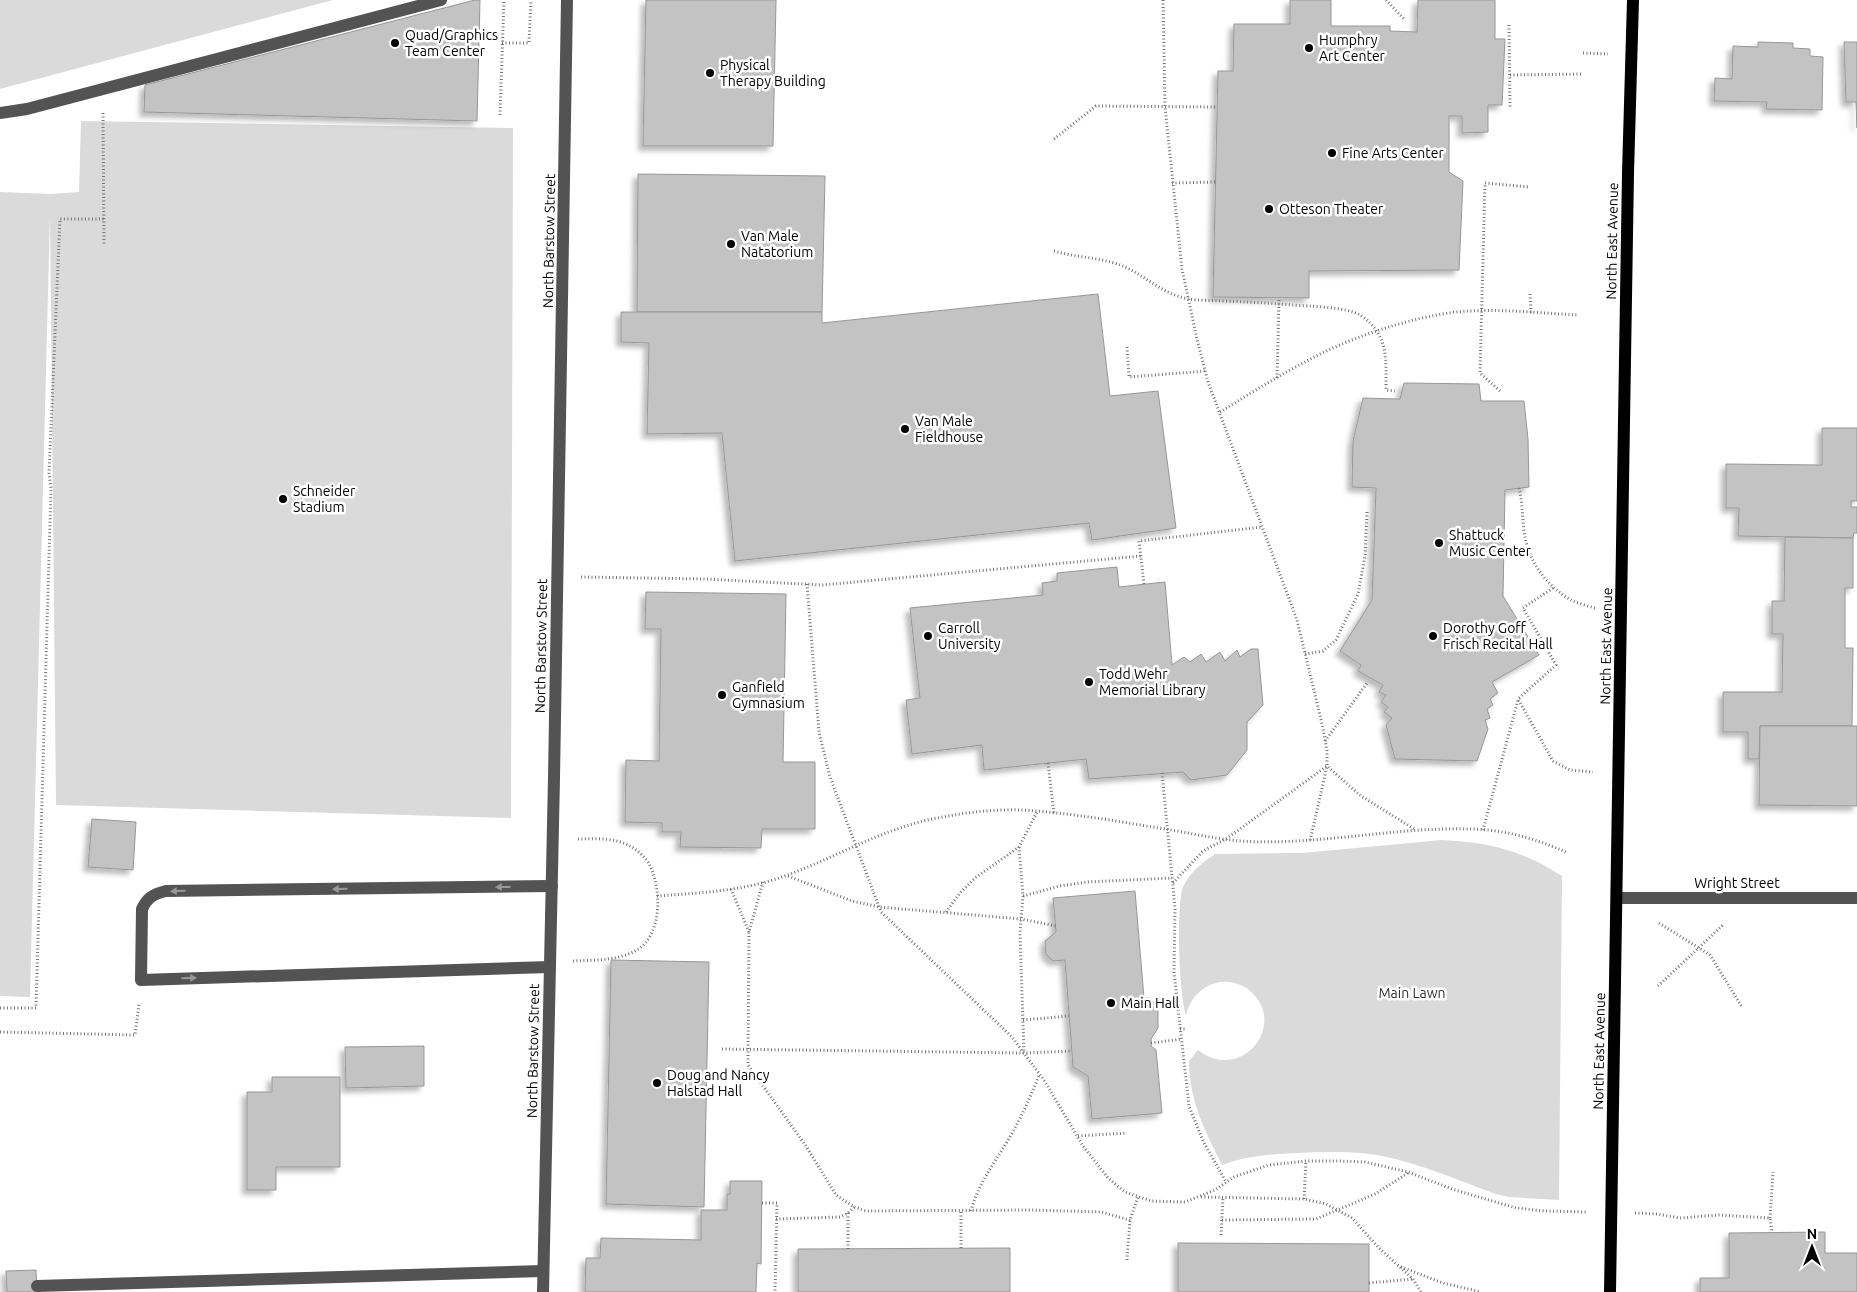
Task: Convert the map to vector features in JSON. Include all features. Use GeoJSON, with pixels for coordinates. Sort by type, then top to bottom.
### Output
{"type":"FeatureCollection","features":[{"type":"Feature","properties":{"kind":"main road","name":"North East Avenue"},"geometry":{"type":"LineString","coordinates":[[1610,1292],[1628,173],[1633,0]]}},
{"type":"Feature","properties":{"kind":"street"},"geometry":{"type":"LineString","coordinates":[[0,113],[27,109],[441,0]]}},
{"type":"Feature","properties":{"kind":"street","name":"North Barstow Street"},"geometry":{"type":"LineString","coordinates":[[543,1292],[558,577],[567,0]]}},
{"type":"Feature","properties":{"kind":"street"},"geometry":{"type":"LineString","coordinates":[[550,964],[141,980],[142,910],[146,900],[157,893],[552,886]]}},
{"type":"Feature","properties":{"kind":"street","name":"Wright Street"},"geometry":{"type":"LineString","coordinates":[[1617,898],[1857,898]]}},
{"type":"Feature","properties":{"kind":"street"},"geometry":{"type":"LineString","coordinates":[[37,1286],[543,1271]]}},
{"type":"Feature","properties":{"kind":"path"},"geometry":{"type":"LineString","coordinates":[[500,115],[504,0]]}},
{"type":"Feature","properties":{"kind":"path"},"geometry":{"type":"LineString","coordinates":[[502,43],[529,44],[531,0]]}},
{"type":"Feature","properties":{"kind":"path"},"geometry":{"type":"LineString","coordinates":[[1163,0],[1165,107],[1182,269],[1188,299],[1205,371],[1297,620],[1325,741],[1327,766],[1310,841]]}},
{"type":"Feature","properties":{"kind":"path"},"geometry":{"type":"LineString","coordinates":[[1386,0],[1404,19]]}},
{"type":"Feature","properties":{"kind":"path"},"geometry":{"type":"LineString","coordinates":[[1509,25],[1510,107]]}},
{"type":"Feature","properties":{"kind":"path"},"geometry":{"type":"LineString","coordinates":[[1510,76],[1582,74]]}},
{"type":"Feature","properties":{"kind":"path"},"geometry":{"type":"LineString","coordinates":[[103,89],[104,245]]}},
{"type":"Feature","properties":{"kind":"path"},"geometry":{"type":"LineString","coordinates":[[1054,139],[1096,106],[1217,107]]}},
{"type":"Feature","properties":{"kind":"path"},"geometry":{"type":"LineString","coordinates":[[1172,183],[1215,182]]}},
{"type":"Feature","properties":{"kind":"path"},"geometry":{"type":"LineString","coordinates":[[1500,391],[1480,373],[1480,312],[1485,183],[1529,187]]}},
{"type":"Feature","properties":{"kind":"path"},"geometry":{"type":"LineString","coordinates":[[0,1008],[36,1008],[51,488],[49,473],[60,218],[104,218]]}},
{"type":"Feature","properties":{"kind":"path"},"geometry":{"type":"LineString","coordinates":[[1054,250],[1070,256],[1105,261],[1125,267],[1160,288],[1188,299],[1279,304],[1349,311],[1359,314],[1378,331],[1383,341],[1386,354],[1386,390],[1395,391]]}},
{"type":"Feature","properties":{"kind":"path"},"geometry":{"type":"LineString","coordinates":[[1530,294],[1531,313]]}},
{"type":"Feature","properties":{"kind":"path"},"geometry":{"type":"LineString","coordinates":[[1277,378],[1279,298]]}},
{"type":"Feature","properties":{"kind":"path"},"geometry":{"type":"LineString","coordinates":[[1220,412],[1306,361],[1378,331],[1429,317],[1457,312],[1578,315]]}},
{"type":"Feature","properties":{"kind":"path"},"geometry":{"type":"LineString","coordinates":[[1127,347],[1129,377],[1205,371]]}},
{"type":"Feature","properties":{"kind":"path"},"geometry":{"type":"LineString","coordinates":[[1519,488],[1525,538],[1536,566],[1553,588],[1573,601],[1621,616]]}},
{"type":"Feature","properties":{"kind":"path"},"geometry":{"type":"LineString","coordinates":[[1305,654],[1323,651],[1336,640],[1358,594],[1365,556],[1367,512]]}},
{"type":"Feature","properties":{"kind":"path"},"geometry":{"type":"LineString","coordinates":[[1144,584],[1139,541],[1262,527]]}},
{"type":"Feature","properties":{"kind":"path"},"geometry":{"type":"LineString","coordinates":[[558,577],[705,578],[822,585],[1141,556]]}},
{"type":"Feature","properties":{"kind":"path"},"geometry":{"type":"LineString","coordinates":[[807,584],[819,732],[830,777],[881,912],[1012,1038],[1040,1075],[1078,1136],[1108,1178],[1125,1192],[1150,1202],[1185,1202],[1214,1190],[1234,1177],[1269,1165],[1306,1161],[1365,1162],[1408,1172],[1452,1189],[1516,1208],[1545,1211],[1657,1214],[1680,1218],[1719,1215],[1770,1218]]}},
{"type":"Feature","properties":{"kind":"path"},"geometry":{"type":"LineString","coordinates":[[1483,830],[1518,699],[1556,665],[1523,608],[1553,588]]}},
{"type":"Feature","properties":{"kind":"path"},"geometry":{"type":"LineString","coordinates":[[1325,741],[1366,683]]}},
{"type":"Feature","properties":{"kind":"path"},"geometry":{"type":"LineString","coordinates":[[1518,699],[1553,761],[1570,770],[1619,775]]}},
{"type":"Feature","properties":{"kind":"path"},"geometry":{"type":"LineString","coordinates":[[1048,763],[1054,814]]}},
{"type":"Feature","properties":{"kind":"path"},"geometry":{"type":"LineString","coordinates":[[1327,766],[1361,796],[1416,830]]}},
{"type":"Feature","properties":{"kind":"path"},"geometry":{"type":"LineString","coordinates":[[1173,883],[1204,851],[1226,839],[1327,766]]}},
{"type":"Feature","properties":{"kind":"path"},"geometry":{"type":"LineString","coordinates":[[1162,773],[1175,908],[1174,972],[1189,1106],[1203,1141],[1226,1182]]}},
{"type":"Feature","properties":{"kind":"path"},"geometry":{"type":"LineString","coordinates":[[657,896],[730,889],[763,882],[787,875],[883,833],[918,821],[984,811],[1022,810],[1226,839],[1268,842],[1310,841],[1416,830],[1470,829],[1518,835],[1549,844],[1568,853]]}},
{"type":"Feature","properties":{"kind":"path"},"geometry":{"type":"LineString","coordinates":[[946,912],[960,893],[976,878],[1019,847],[1037,812]]}},
{"type":"Feature","properties":{"kind":"path"},"geometry":{"type":"LineString","coordinates":[[550,964],[606,960],[621,957],[637,950],[648,941],[654,924],[658,902],[650,864],[629,846],[616,840],[602,838],[553,840]]}},
{"type":"Feature","properties":{"kind":"path"},"geometry":{"type":"LineString","coordinates":[[1019,847],[1023,896],[1021,919],[1021,989],[1024,1053]]}},
{"type":"Feature","properties":{"kind":"path"},"geometry":{"type":"LineString","coordinates":[[787,875],[852,901],[879,907],[1021,919],[1056,926]]}},
{"type":"Feature","properties":{"kind":"path"},"geometry":{"type":"LineString","coordinates":[[1023,896],[1060,886],[1087,882],[1172,878]]}},
{"type":"Feature","properties":{"kind":"path"},"geometry":{"type":"LineString","coordinates":[[763,882],[749,932],[748,1065],[806,1146],[836,1195],[854,1207],[866,1211],[1101,1212],[1130,1220]]}},
{"type":"Feature","properties":{"kind":"path"},"geometry":{"type":"LineString","coordinates":[[730,889],[749,932]]}},
{"type":"Feature","properties":{"kind":"path"},"geometry":{"type":"LineString","coordinates":[[1658,923],[1710,956],[1742,1007]]}},
{"type":"Feature","properties":{"kind":"path"},"geometry":{"type":"LineString","coordinates":[[1658,986],[1724,924]]}},
{"type":"Feature","properties":{"kind":"path"},"geometry":{"type":"LineString","coordinates":[[0,1032],[135,1035],[141,980]]}},
{"type":"Feature","properties":{"kind":"path"},"geometry":{"type":"LineString","coordinates":[[1023,1020],[1069,1016]]}},
{"type":"Feature","properties":{"kind":"path"},"geometry":{"type":"LineString","coordinates":[[1180,1029],[1186,1029]]}},
{"type":"Feature","properties":{"kind":"path"},"geometry":{"type":"LineString","coordinates":[[1150,1043],[1182,1039]]}},
{"type":"Feature","properties":{"kind":"path"},"geometry":{"type":"LineString","coordinates":[[722,1049],[1024,1053],[1072,1051]]}},
{"type":"Feature","properties":{"kind":"path"},"geometry":{"type":"LineString","coordinates":[[971,1211],[974,1198],[981,1184],[1016,1126],[1040,1075]]}},
{"type":"Feature","properties":{"kind":"path"},"geometry":{"type":"LineString","coordinates":[[1078,1136],[1127,1133]]}},
{"type":"Feature","properties":{"kind":"path"},"geometry":{"type":"LineString","coordinates":[[1304,1199],[1306,1161]]}},
{"type":"Feature","properties":{"kind":"path"},"geometry":{"type":"LineString","coordinates":[[1222,1220],[1316,1220],[1376,1194],[1408,1172]]}},
{"type":"Feature","properties":{"kind":"path"},"geometry":{"type":"LineString","coordinates":[[1772,1232],[1770,1218],[1773,1172]]}},
{"type":"Feature","properties":{"kind":"path"},"geometry":{"type":"LineString","coordinates":[[1127,1260],[1130,1220],[1138,1197]]}},
{"type":"Feature","properties":{"kind":"path"},"geometry":{"type":"LineString","coordinates":[[1198,1197],[1304,1199],[1326,1204],[1352,1218],[1413,1279],[1421,1292]]}},
{"type":"Feature","properties":{"kind":"path"},"geometry":{"type":"LineString","coordinates":[[1221,1235],[1223,1197]]}},
{"type":"Feature","properties":{"kind":"path"},"geometry":{"type":"LineString","coordinates":[[762,1203],[777,1203],[775,1292]]}},
{"type":"Feature","properties":{"kind":"path"},"geometry":{"type":"LineString","coordinates":[[776,1220],[840,1217],[854,1207]]}},
{"type":"Feature","properties":{"kind":"path"},"geometry":{"type":"LineString","coordinates":[[960,1248],[961,1211]]}},
{"type":"Feature","properties":{"kind":"path"},"geometry":{"type":"LineString","coordinates":[[848,1213],[848,1249]]}},
{"type":"Feature","properties":{"kind":"path"},"geometry":{"type":"LineString","coordinates":[[1398,1266],[1443,1284],[1481,1292]]}},
{"type":"Feature","properties":{"kind":"path"},"geometry":{"type":"LineString","coordinates":[[1369,1284],[1413,1279]]}},
{"type":"Feature","properties":{"kind":"green space"},"geometry":{"type":"Polygon","coordinates":[[[0,0],[333,0],[0,89],[0,0]]]}},
{"type":"Feature","properties":{"kind":"green space","name":"Schneider Stadium"},"geometry":{"type":"Polygon","coordinates":[[[81,121],[513,128],[511,818],[56,805],[50,215],[30,997],[0,996],[0,192],[50,194],[79,192],[81,121]]]}},
{"type":"Feature","properties":{"kind":"green space","name":"Main Lawn"},"geometry":{"type":"Polygon","coordinates":[[[1442,840],[1475,843],[1505,849],[1534,860],[1562,876],[1559,1200],[1509,1197],[1496,1194],[1401,1160],[1360,1153],[1287,1153],[1240,1159],[1222,1165],[1199,1115],[1192,1089],[1189,1061],[1198,1050],[1214,1059],[1230,1060],[1244,1055],[1255,1046],[1262,1033],[1264,1018],[1260,1004],[1249,990],[1229,982],[1216,983],[1205,987],[1193,999],[1186,1015],[1180,970],[1179,930],[1181,897],[1183,887],[1189,877],[1201,864],[1215,854],[1302,853],[1442,840]]]}},
{"type":"Feature","properties":{"kind":"building","name":"Quad/Graphics Team Center"},"geometry":{"type":"Polygon","coordinates":[[[480,0],[477,121],[144,112],[145,85],[480,0]]]}},
{"type":"Feature","properties":{"kind":"building","name":"Physical Therapy Building"},"geometry":{"type":"Polygon","coordinates":[[[646,0],[776,0],[773,146],[643,146],[646,0]]]}},
{"type":"Feature","properties":{"kind":"building","name":"Fine Arts Center"},"geometry":{"type":"Polygon","coordinates":[[[1290,0],[1331,0],[1331,26],[1390,26],[1390,31],[1417,32],[1418,0],[1495,0],[1495,39],[1505,39],[1502,105],[1488,105],[1488,132],[1462,133],[1462,116],[1449,116],[1449,172],[1463,181],[1459,270],[1309,271],[1309,298],[1213,297],[1218,71],[1233,71],[1234,24],[1290,24],[1290,0]]]}},
{"type":"Feature","properties":{"kind":"building"},"geometry":{"type":"Polygon","coordinates":[[[1758,42],[1793,43],[1793,48],[1810,49],[1810,56],[1823,57],[1822,110],[1766,109],[1767,102],[1714,101],[1715,78],[1732,79],[1733,46],[1758,47],[1758,42]]]}},
{"type":"Feature","properties":{"kind":"building"},"geometry":{"type":"Polygon","coordinates":[[[1844,42],[1857,42],[1857,128],[1856,102],[1846,102],[1844,42]]]}},
{"type":"Feature","properties":{"kind":"building","name":"Van Male Natatorium"},"geometry":{"type":"Polygon","coordinates":[[[638,174],[825,176],[822,312],[637,312],[638,174]]]}},
{"type":"Feature","properties":{"kind":"building","name":"Van Male Fieldhouse"},"geometry":{"type":"Polygon","coordinates":[[[1098,294],[1110,396],[1158,391],[1176,528],[1092,540],[1089,523],[735,561],[722,433],[647,434],[649,343],[621,342],[621,312],[822,312],[822,323],[1098,294]]]}},
{"type":"Feature","properties":{"kind":"building","name":"Shattuck Music Center"},"geometry":{"type":"Polygon","coordinates":[[[1404,383],[1479,384],[1481,401],[1524,401],[1528,439],[1529,487],[1505,490],[1503,596],[1539,655],[1492,682],[1498,693],[1490,699],[1493,705],[1487,709],[1490,718],[1485,720],[1488,729],[1477,761],[1395,759],[1386,725],[1392,718],[1384,712],[1388,707],[1381,702],[1386,695],[1379,692],[1383,685],[1358,671],[1361,665],[1340,651],[1372,600],[1376,488],[1352,487],[1353,441],[1363,398],[1400,399],[1404,383]]]}},
{"type":"Feature","properties":{"kind":"building"},"geometry":{"type":"Polygon","coordinates":[[[1822,428],[1857,428],[1857,501],[1851,501],[1851,507],[1857,507],[1857,533],[1854,533],[1853,538],[1738,536],[1739,508],[1726,508],[1726,464],[1822,465],[1822,428]]]}},
{"type":"Feature","properties":{"kind":"building"},"geometry":{"type":"Polygon","coordinates":[[[1785,537],[1853,538],[1853,588],[1845,588],[1845,648],[1853,648],[1852,726],[1760,726],[1759,759],[1748,759],[1748,732],[1723,732],[1723,692],[1782,692],[1783,634],[1772,634],[1772,601],[1784,601],[1785,537]]]}},
{"type":"Feature","properties":{"kind":"building","name":"Todd Wehr Memorial Library"},"geometry":{"type":"Polygon","coordinates":[[[1117,567],[1119,587],[1165,582],[1172,665],[1184,657],[1190,662],[1201,654],[1206,662],[1220,652],[1225,661],[1237,650],[1240,657],[1251,649],[1258,649],[1263,705],[1247,722],[1247,750],[1227,775],[1191,780],[1183,772],[1089,779],[1086,759],[984,770],[982,745],[912,754],[906,700],[920,698],[910,608],[1043,595],[1042,583],[1057,581],[1057,573],[1117,567]]]}},
{"type":"Feature","properties":{"kind":"building","name":"Ganfield Gymnasium"},"geometry":{"type":"Polygon","coordinates":[[[646,592],[786,594],[783,762],[815,762],[815,829],[762,829],[761,848],[680,847],[681,832],[662,832],[662,823],[625,822],[626,760],[659,761],[661,629],[645,629],[646,592]]]}},
{"type":"Feature","properties":{"kind":"building"},"geometry":{"type":"Polygon","coordinates":[[[1760,726],[1857,726],[1857,806],[1759,805],[1760,726]]]}},
{"type":"Feature","properties":{"kind":"building"},"geometry":{"type":"Polygon","coordinates":[[[92,819],[136,822],[133,870],[88,867],[92,819]]]}},
{"type":"Feature","properties":{"kind":"building","name":"Main Hall"},"geometry":{"type":"Polygon","coordinates":[[[1135,891],[1144,998],[1150,998],[1158,1008],[1158,1028],[1151,1039],[1151,1046],[1156,1050],[1162,1113],[1092,1119],[1088,1076],[1073,1067],[1065,960],[1053,961],[1046,954],[1045,941],[1056,932],[1053,898],[1135,891]]]}},
{"type":"Feature","properties":{"kind":"building","name":"Doug and Nancy Halstad Hall"},"geometry":{"type":"Polygon","coordinates":[[[611,960],[709,962],[704,1207],[606,1204],[611,960]]]}},
{"type":"Feature","properties":{"kind":"building"},"geometry":{"type":"Polygon","coordinates":[[[424,1046],[424,1086],[346,1088],[345,1047],[424,1046]]]}},
{"type":"Feature","properties":{"kind":"building"},"geometry":{"type":"Polygon","coordinates":[[[272,1077],[340,1077],[340,1167],[276,1167],[276,1190],[247,1190],[247,1092],[272,1092],[272,1077]]]}},
{"type":"Feature","properties":{"kind":"building"},"geometry":{"type":"Polygon","coordinates":[[[730,1181],[762,1181],[761,1264],[757,1263],[756,1292],[585,1292],[586,1258],[600,1258],[601,1238],[701,1240],[701,1210],[727,1210],[727,1194],[730,1194],[730,1181]]]}},
{"type":"Feature","properties":{"kind":"building"},"geometry":{"type":"Polygon","coordinates":[[[1825,1232],[1825,1253],[1857,1253],[1857,1292],[1700,1292],[1700,1278],[1729,1278],[1729,1233],[1825,1232]]]}},
{"type":"Feature","properties":{"kind":"building"},"geometry":{"type":"Polygon","coordinates":[[[1178,1243],[1369,1244],[1369,1292],[1178,1292],[1178,1243]]]}},
{"type":"Feature","properties":{"kind":"building"},"geometry":{"type":"Polygon","coordinates":[[[1010,1248],[1010,1292],[798,1292],[798,1249],[1010,1248]]]}},
{"type":"Feature","properties":{"kind":"building"},"geometry":{"type":"Polygon","coordinates":[[[36,1270],[37,1292],[7,1292],[6,1271],[36,1270]]]}},
{"type":"Feature","properties":{"kind":"place","name":"Quad/Graphics Team Center"},"geometry":{"type":"Point","coordinates":[395,43]}},
{"type":"Feature","properties":{"kind":"place","name":"Humphry Art Center"},"geometry":{"type":"Point","coordinates":[1309,48]}},
{"type":"Feature","properties":{"kind":"place","name":"Physical Therapy Building"},"geometry":{"type":"Point","coordinates":[710,73]}},
{"type":"Feature","properties":{"kind":"place","name":"Fine Arts Center"},"geometry":{"type":"Point","coordinates":[1332,153]}},
{"type":"Feature","properties":{"kind":"place","name":"Otteson Theater"},"geometry":{"type":"Point","coordinates":[1269,209]}},
{"type":"Feature","properties":{"kind":"place","name":"Van Male Natatorium"},"geometry":{"type":"Point","coordinates":[731,244]}},
{"type":"Feature","properties":{"kind":"place","name":"Van Male Fieldhouse"},"geometry":{"type":"Point","coordinates":[905,429]}},
{"type":"Feature","properties":{"kind":"place","name":"Schneider Stadium"},"geometry":{"type":"Point","coordinates":[283,499]}},
{"type":"Feature","properties":{"kind":"place","name":"Shattuck Music Center"},"geometry":{"type":"Point","coordinates":[1439,543]}},
{"type":"Feature","properties":{"kind":"place","name":"Carroll University"},"geometry":{"type":"Point","coordinates":[928,636]}},
{"type":"Feature","properties":{"kind":"place","name":"Dorothy Goff Frisch Recital Hall"},"geometry":{"type":"Point","coordinates":[1433,636]}},
{"type":"Feature","properties":{"kind":"place","name":"Todd Wehr Memorial Library"},"geometry":{"type":"Point","coordinates":[1089,682]}},
{"type":"Feature","properties":{"kind":"place","name":"Ganfield Gymnasium"},"geometry":{"type":"Point","coordinates":[722,695]}},
{"type":"Feature","properties":{"kind":"place","name":"Main Hall"},"geometry":{"type":"Point","coordinates":[1111,1003]}},
{"type":"Feature","properties":{"kind":"place","name":"Doug and Nancy Halstad Hall"},"geometry":{"type":"Point","coordinates":[657,1083]}}]}
